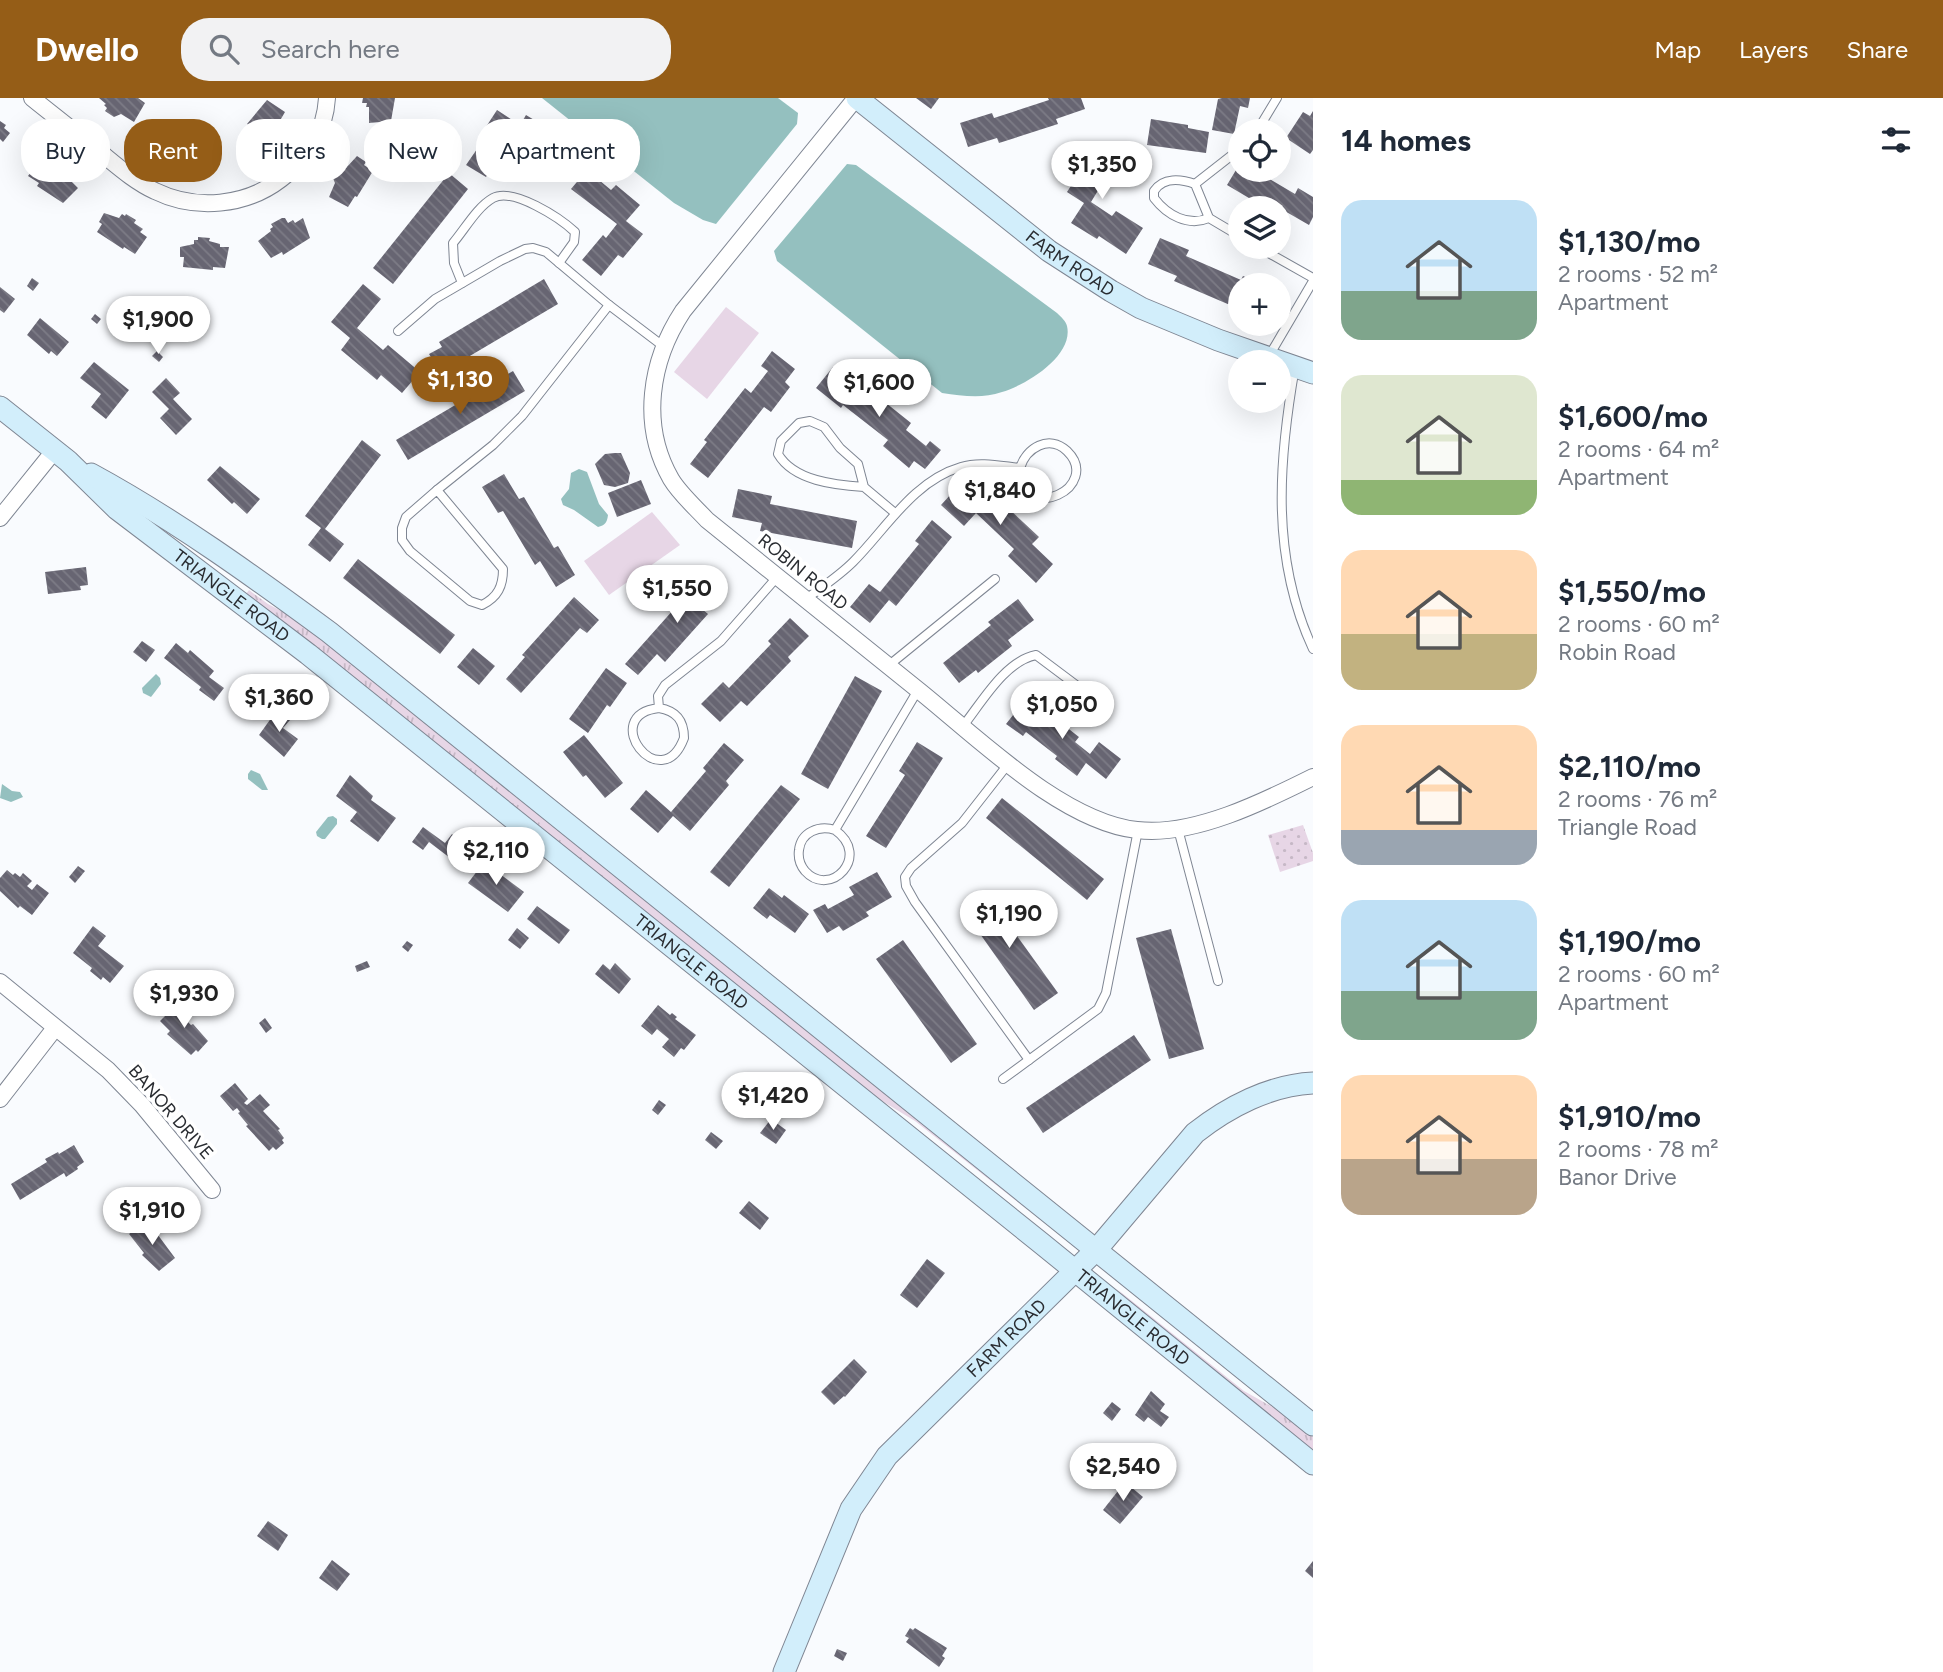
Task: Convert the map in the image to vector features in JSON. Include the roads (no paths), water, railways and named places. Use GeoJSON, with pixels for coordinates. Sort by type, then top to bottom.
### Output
{"type":"FeatureCollection","features":[{"type":"Feature","properties":{"kind":"street"},"geometry":{"type":"LineString","coordinates":[[32,98],[132,177],[155,191],[188,202],[208,204],[248,197],[271,186],[292,171],[316,139],[324,120],[327,98]]}},
{"type":"Feature","properties":{"kind":"street","name":"ROBIN ROAD"},"geometry":{"type":"LineString","coordinates":[[856,98],[683,311],[663,346],[653,388],[652,411],[661,457],[672,480],[707,520],[1009,763],[1064,804],[1088,817],[1138,830],[1178,829],[1250,806],[1313,777]]}},
{"type":"Feature","properties":{"kind":"street","name":"FARM ROAD"},"geometry":{"type":"LineString","coordinates":[[856,98],[1049,251],[1111,291],[1142,308],[1248,350]]}},
{"type":"Feature","properties":{"kind":"street","name":"TRIANGLE ROAD"},"geometry":{"type":"LineString","coordinates":[[0,407],[61,456],[117,509],[307,654],[1313,1464]]}},
{"type":"Feature","properties":{"kind":"street"},"geometry":{"type":"LineString","coordinates":[[0,518],[61,456]]}},
{"type":"Feature","properties":{"kind":"street","name":"TRIANGLE ROAD"},"geometry":{"type":"LineString","coordinates":[[61,456],[129,495],[329,632],[1313,1425]]}},
{"type":"Feature","properties":{"kind":"street","name":"BANOR DRIVE"},"geometry":{"type":"LineString","coordinates":[[0,982],[108,1070],[142,1105],[212,1190]]}},
{"type":"Feature","properties":{"kind":"street"},"geometry":{"type":"LineString","coordinates":[[0,1099],[55,1028]]}},
{"type":"Feature","properties":{"kind":"street","name":"FARM ROAD"},"geometry":{"type":"LineString","coordinates":[[785,1672],[851,1509],[887,1456],[1097,1249],[1169,1162],[1210,1122],[1263,1093],[1313,1083]]}},
{"type":"Feature","properties":{"kind":"lane"},"geometry":{"type":"LineString","coordinates":[[1264,119],[1277,98]]}},
{"type":"Feature","properties":{"kind":"lane"},"geometry":{"type":"LineString","coordinates":[[1195,184],[1228,158]]}},
{"type":"Feature","properties":{"kind":"lane"},"geometry":{"type":"LineString","coordinates":[[1209,218],[1195,222],[1186,221],[1169,213],[1154,198],[1154,191],[1163,182],[1183,180],[1195,184],[1209,218],[1228,229]]}},
{"type":"Feature","properties":{"kind":"lane"},"geometry":{"type":"LineString","coordinates":[[462,283],[454,263],[453,243],[485,204],[495,197],[508,195],[520,199],[563,221],[575,232],[574,242],[559,264]]}},
{"type":"Feature","properties":{"kind":"lane"},"geometry":{"type":"LineString","coordinates":[[398,331],[435,299],[525,249],[533,248],[545,252],[663,346]]}},
{"type":"Feature","properties":{"kind":"lane"},"geometry":{"type":"LineString","coordinates":[[1273,350],[1313,279],[1279,259]]}},
{"type":"Feature","properties":{"kind":"lane"},"geometry":{"type":"LineString","coordinates":[[438,490],[503,569],[503,582],[499,592],[492,600],[482,605],[470,601],[410,551],[402,540],[401,528],[405,517],[438,490],[493,446],[522,416],[609,305]]}},
{"type":"Feature","properties":{"kind":"lane"},"geometry":{"type":"LineString","coordinates":[[1304,370],[1282,456],[1280,502],[1290,586],[1302,625],[1313,649]]}},
{"type":"Feature","properties":{"kind":"lane"},"geometry":{"type":"LineString","coordinates":[[864,487],[839,486],[794,472],[783,463],[778,454],[781,440],[799,423],[810,421],[824,427],[840,448],[858,464],[864,487],[895,513]]}},
{"type":"Feature","properties":{"kind":"lane"},"geometry":{"type":"LineString","coordinates":[[1051,444],[1060,446],[1072,459],[1075,476],[1066,492],[1048,499],[1031,493],[1021,477],[1020,468],[1023,459],[1034,446],[1051,444]]}},
{"type":"Feature","properties":{"kind":"lane"},"geometry":{"type":"LineString","coordinates":[[806,599],[854,561],[895,513],[938,478],[960,467],[984,463],[1020,468]]}},
{"type":"Feature","properties":{"kind":"lane"},"geometry":{"type":"LineString","coordinates":[[659,708],[658,696],[665,685],[721,641],[778,576]]}},
{"type":"Feature","properties":{"kind":"lane"},"geometry":{"type":"LineString","coordinates":[[888,666],[995,579]]}},
{"type":"Feature","properties":{"kind":"lane"},"geometry":{"type":"LineString","coordinates":[[963,726],[1010,668],[1023,658],[1036,655],[1084,691]]}},
{"type":"Feature","properties":{"kind":"lane"},"geometry":{"type":"LineString","coordinates":[[835,830],[918,690]]}},
{"type":"Feature","properties":{"kind":"lane"},"geometry":{"type":"LineString","coordinates":[[659,708],[676,714],[681,721],[684,738],[676,753],[659,760],[643,755],[634,741],[633,733],[638,718],[644,712],[659,708]]}},
{"type":"Feature","properties":{"kind":"lane"},"geometry":{"type":"LineString","coordinates":[[1009,763],[962,823],[911,868],[905,877],[906,886],[915,902],[1029,1060]]}},
{"type":"Feature","properties":{"kind":"lane"},"geometry":{"type":"LineString","coordinates":[[828,828],[835,830],[850,849],[847,866],[836,877],[819,879],[811,876],[798,857],[801,842],[812,831],[828,828]]}},
{"type":"Feature","properties":{"kind":"lane"},"geometry":{"type":"LineString","coordinates":[[1178,829],[1218,981]]}},
{"type":"Feature","properties":{"kind":"lane"},"geometry":{"type":"LineString","coordinates":[[1003,1079],[1098,1009],[1106,993],[1138,830]]}},
{"type":"Feature","properties":{"kind":"water"},"geometry":{"type":"Polygon","coordinates":[[[542,98],[778,98],[798,113],[797,124],[716,224],[703,220],[674,203],[640,176],[640,119],[568,119],[542,98]]]}},
{"type":"Feature","properties":{"kind":"water"},"geometry":{"type":"Polygon","coordinates":[[[847,164],[856,165],[1057,313],[1066,324],[1067,337],[1056,358],[1035,376],[1002,392],[980,396],[942,393],[777,261],[774,251],[847,164]]]}},
{"type":"Feature","properties":{"kind":"water"},"geometry":{"type":"Polygon","coordinates":[[[579,469],[587,472],[599,504],[608,515],[606,522],[598,527],[563,505],[561,499],[569,489],[571,473],[579,469]]]}},
{"type":"Feature","properties":{"kind":"water"},"geometry":{"type":"Polygon","coordinates":[[[156,674],[161,684],[151,697],[143,693],[142,688],[156,674]]]}},
{"type":"Feature","properties":{"kind":"water"},"geometry":{"type":"Polygon","coordinates":[[[251,770],[260,774],[268,790],[262,790],[248,779],[251,770]]]}},
{"type":"Feature","properties":{"kind":"water"},"geometry":{"type":"Polygon","coordinates":[[[2,784],[12,791],[20,792],[23,797],[11,802],[0,798],[2,784]]]}},
{"type":"Feature","properties":{"kind":"water"},"geometry":{"type":"Polygon","coordinates":[[[328,817],[337,819],[337,824],[325,839],[317,836],[316,832],[328,817]]]}},
{"type":"Feature","properties":{"kind":"water"},"geometry":{"type":"Polygon","coordinates":[[[186,984],[200,998],[196,1006],[191,1006],[178,993],[178,989],[186,984]]]}}]}
